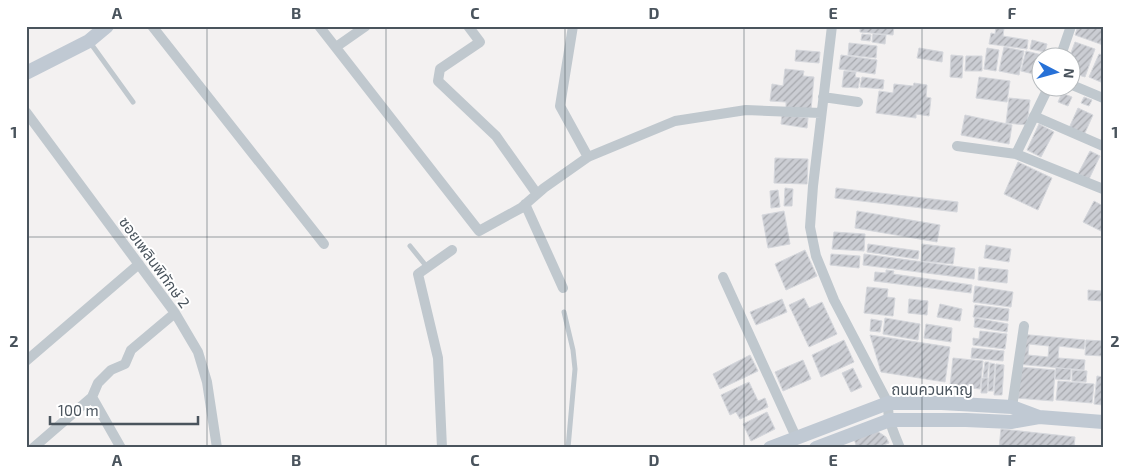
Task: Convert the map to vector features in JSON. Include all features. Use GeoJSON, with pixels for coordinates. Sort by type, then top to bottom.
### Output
{"type":"FeatureCollection","features":[{"type":"Feature","properties":{"kind":"main road"},"geometry":{"type":"LineString","coordinates":[[26,73],[89,41],[107,26]]}},
{"type":"Feature","properties":{"kind":"main road","name":"ถนนควนหาญ"},"geometry":{"type":"LineString","coordinates":[[770,448],[888,403],[942,403],[1012,407],[1039,417]]}},
{"type":"Feature","properties":{"kind":"main road","name":"ถนนควนหาญ"},"geometry":{"type":"LineString","coordinates":[[816,448],[890,420],[1011,422],[1039,417],[1103,422]]}},
{"type":"Feature","properties":{"kind":"street"},"geometry":{"type":"LineString","coordinates":[[152,26],[324,244]]}},
{"type":"Feature","properties":{"kind":"street"},"geometry":{"type":"LineString","coordinates":[[319,26],[479,231],[525,204],[588,157],[675,121],[746,110],[821,112]]}},
{"type":"Feature","properties":{"kind":"street"},"geometry":{"type":"LineString","coordinates":[[336,47],[366,26]]}},
{"type":"Feature","properties":{"kind":"street"},"geometry":{"type":"LineString","coordinates":[[468,26],[480,42],[440,69],[438,80],[496,136],[537,194]]}},
{"type":"Feature","properties":{"kind":"street"},"geometry":{"type":"LineString","coordinates":[[573,26],[560,106],[588,157]]}},
{"type":"Feature","properties":{"kind":"street"},"geometry":{"type":"LineString","coordinates":[[832,26],[821,112],[810,227],[816,256],[834,300],[888,403],[890,420],[900,448]]}},
{"type":"Feature","properties":{"kind":"street"},"geometry":{"type":"LineString","coordinates":[[1063,48],[1071,26]]}},
{"type":"Feature","properties":{"kind":"street"},"geometry":{"type":"LineString","coordinates":[[1082,89],[1103,98]]}},
{"type":"Feature","properties":{"kind":"street"},"geometry":{"type":"LineString","coordinates":[[823,97],[858,102]]}},
{"type":"Feature","properties":{"kind":"street"},"geometry":{"type":"LineString","coordinates":[[1016,154],[1043,98]]}},
{"type":"Feature","properties":{"kind":"street","name":"ซอยเพลินพิทักษ์ 2"},"geometry":{"type":"LineString","coordinates":[[26,112],[175,313],[198,352],[208,391],[217,448]]}},
{"type":"Feature","properties":{"kind":"street"},"geometry":{"type":"LineString","coordinates":[[1034,116],[1103,146]]}},
{"type":"Feature","properties":{"kind":"street"},"geometry":{"type":"LineString","coordinates":[[957,146],[1016,154],[1103,189]]}},
{"type":"Feature","properties":{"kind":"street"},"geometry":{"type":"LineString","coordinates":[[525,204],[563,288]]}},
{"type":"Feature","properties":{"kind":"street"},"geometry":{"type":"LineString","coordinates":[[442,448],[438,358],[418,274],[452,250]]}},
{"type":"Feature","properties":{"kind":"street"},"geometry":{"type":"LineString","coordinates":[[26,361],[139,264]]}},
{"type":"Feature","properties":{"kind":"street"},"geometry":{"type":"LineString","coordinates":[[723,277],[796,437]]}},
{"type":"Feature","properties":{"kind":"street"},"geometry":{"type":"LineString","coordinates":[[33,448],[92,397],[98,383],[111,370],[125,364],[132,350],[175,313]]}},
{"type":"Feature","properties":{"kind":"street"},"geometry":{"type":"LineString","coordinates":[[1012,407],[1024,326]]}},
{"type":"Feature","properties":{"kind":"street"},"geometry":{"type":"LineString","coordinates":[[92,397],[121,448]]}},
{"type":"Feature","properties":{"kind":"lane"},"geometry":{"type":"LineString","coordinates":[[89,41],[132,102]]}},
{"type":"Feature","properties":{"kind":"lane"},"geometry":{"type":"LineString","coordinates":[[410,246],[428,267]]}},
{"type":"Feature","properties":{"kind":"lane"},"geometry":{"type":"LineString","coordinates":[[564,312],[573,350],[575,369],[568,448]]}},
{"type":"Feature","properties":{"kind":"building"},"geometry":{"type":"Polygon","coordinates":[[[860,26],[894,26],[893,35],[860,32],[860,26]]]}},
{"type":"Feature","properties":{"kind":"building"},"geometry":{"type":"Polygon","coordinates":[[[996,26],[1004,28],[1003,36],[1028,40],[1027,49],[989,44],[991,33],[995,34],[996,26]]]}},
{"type":"Feature","properties":{"kind":"building"},"geometry":{"type":"Polygon","coordinates":[[[1078,26],[1103,26],[1103,45],[1075,35],[1078,26]]]}},
{"type":"Feature","properties":{"kind":"building"},"geometry":{"type":"Polygon","coordinates":[[[862,34],[871,35],[870,41],[861,40],[862,34]]]}},
{"type":"Feature","properties":{"kind":"building"},"geometry":{"type":"Polygon","coordinates":[[[873,34],[886,35],[885,44],[872,42],[873,34]]]}},
{"type":"Feature","properties":{"kind":"building"},"geometry":{"type":"Polygon","coordinates":[[[1032,40],[1047,44],[1046,48],[1030,49],[1032,40]]]}},
{"type":"Feature","properties":{"kind":"building"},"geometry":{"type":"Polygon","coordinates":[[[1075,42],[1095,49],[1085,77],[1082,76],[1082,48],[1073,48],[1075,42]]]}},
{"type":"Feature","properties":{"kind":"building"},"geometry":{"type":"Polygon","coordinates":[[[849,43],[877,46],[876,58],[848,55],[849,43]]]}},
{"type":"Feature","properties":{"kind":"building"},"geometry":{"type":"Polygon","coordinates":[[[1004,47],[1024,51],[1019,75],[999,71],[1004,47]]]}},
{"type":"Feature","properties":{"kind":"building"},"geometry":{"type":"Polygon","coordinates":[[[919,48],[943,52],[942,62],[917,58],[919,48]]]}},
{"type":"Feature","properties":{"kind":"building"},"geometry":{"type":"Polygon","coordinates":[[[987,48],[999,50],[996,71],[984,69],[987,48]]]}},
{"type":"Feature","properties":{"kind":"building"},"geometry":{"type":"Polygon","coordinates":[[[796,50],[820,52],[819,63],[795,61],[796,50]]]}},
{"type":"Feature","properties":{"kind":"building"},"geometry":{"type":"Polygon","coordinates":[[[1026,51],[1032,52],[1032,74],[1021,71],[1026,51]]]}},
{"type":"Feature","properties":{"kind":"building"},"geometry":{"type":"Polygon","coordinates":[[[1099,54],[1103,55],[1103,83],[1089,77],[1099,54]]]}},
{"type":"Feature","properties":{"kind":"building"},"geometry":{"type":"Polygon","coordinates":[[[841,55],[877,60],[875,74],[839,69],[841,55]]]}},
{"type":"Feature","properties":{"kind":"building"},"geometry":{"type":"Polygon","coordinates":[[[951,55],[963,56],[962,78],[950,77],[951,55]]]}},
{"type":"Feature","properties":{"kind":"building"},"geometry":{"type":"Polygon","coordinates":[[[966,56],[982,56],[982,71],[965,71],[966,56]]]}},
{"type":"Feature","properties":{"kind":"building"},"geometry":{"type":"Polygon","coordinates":[[[785,69],[804,71],[803,76],[814,77],[811,110],[786,108],[786,102],[770,101],[772,84],[783,86],[785,69]]]}},
{"type":"Feature","properties":{"kind":"building"},"geometry":{"type":"Polygon","coordinates":[[[844,71],[856,72],[855,77],[860,78],[858,88],[842,87],[844,71]]]}},
{"type":"Feature","properties":{"kind":"building"},"geometry":{"type":"Polygon","coordinates":[[[862,77],[884,80],[883,89],[860,87],[862,77]]]}},
{"type":"Feature","properties":{"kind":"building"},"geometry":{"type":"Polygon","coordinates":[[[979,77],[1010,81],[1007,102],[976,98],[979,77]]]}},
{"type":"Feature","properties":{"kind":"building"},"geometry":{"type":"Polygon","coordinates":[[[914,83],[927,85],[926,97],[931,98],[929,116],[916,114],[916,118],[876,113],[879,91],[893,93],[894,84],[913,86],[914,83]]]}},
{"type":"Feature","properties":{"kind":"building"},"geometry":{"type":"Polygon","coordinates":[[[1084,97],[1092,100],[1089,106],[1081,103],[1084,97]]]}},
{"type":"Feature","properties":{"kind":"building"},"geometry":{"type":"Polygon","coordinates":[[[1009,98],[1030,100],[1027,125],[1006,123],[1009,98]]]}},
{"type":"Feature","properties":{"kind":"building"},"geometry":{"type":"Polygon","coordinates":[[[1060,98],[1072,98],[1068,106],[1058,102],[1060,98]]]}},
{"type":"Feature","properties":{"kind":"building"},"geometry":{"type":"Polygon","coordinates":[[[1078,108],[1093,115],[1084,135],[1069,128],[1078,108]]]}},
{"type":"Feature","properties":{"kind":"building"},"geometry":{"type":"Polygon","coordinates":[[[782,115],[808,118],[807,128],[781,124],[782,115]]]}},
{"type":"Feature","properties":{"kind":"building"},"geometry":{"type":"Polygon","coordinates":[[[965,115],[1012,125],[1009,144],[961,135],[965,115]]]}},
{"type":"Feature","properties":{"kind":"building"},"geometry":{"type":"Polygon","coordinates":[[[1039,124],[1054,132],[1041,157],[1027,150],[1039,124]]]}},
{"type":"Feature","properties":{"kind":"building"},"geometry":{"type":"Polygon","coordinates":[[[1090,151],[1100,156],[1089,179],[1078,174],[1090,151]]]}},
{"type":"Feature","properties":{"kind":"building"},"geometry":{"type":"Polygon","coordinates":[[[775,158],[808,159],[807,184],[774,183],[775,158]]]}},
{"type":"Feature","properties":{"kind":"building"},"geometry":{"type":"Polygon","coordinates":[[[1018,162],[1052,178],[1038,210],[1004,194],[1018,162]]]}},
{"type":"Feature","properties":{"kind":"building"},"geometry":{"type":"Polygon","coordinates":[[[785,188],[793,189],[792,206],[784,206],[785,188]]]}},
{"type":"Feature","properties":{"kind":"building"},"geometry":{"type":"Polygon","coordinates":[[[836,188],[958,202],[957,212],[835,198],[836,188]]]}},
{"type":"Feature","properties":{"kind":"building"},"geometry":{"type":"Polygon","coordinates":[[[778,190],[780,207],[771,208],[770,191],[778,190]]]}},
{"type":"Feature","properties":{"kind":"building"},"geometry":{"type":"Polygon","coordinates":[[[1094,201],[1103,206],[1103,232],[1083,222],[1094,201]]]}},
{"type":"Feature","properties":{"kind":"building"},"geometry":{"type":"Polygon","coordinates":[[[784,211],[790,244],[768,248],[762,215],[784,211]]]}},
{"type":"Feature","properties":{"kind":"building"},"geometry":{"type":"Polygon","coordinates":[[[857,211],[940,225],[937,242],[855,228],[857,211]]]}},
{"type":"Feature","properties":{"kind":"building"},"geometry":{"type":"Polygon","coordinates":[[[834,232],[865,234],[864,251],[832,249],[834,232]]]}},
{"type":"Feature","properties":{"kind":"building"},"geometry":{"type":"Polygon","coordinates":[[[868,244],[919,251],[918,259],[867,252],[868,244]]]}},
{"type":"Feature","properties":{"kind":"building"},"geometry":{"type":"Polygon","coordinates":[[[922,244],[955,248],[953,264],[921,261],[922,244]]]}},
{"type":"Feature","properties":{"kind":"building"},"geometry":{"type":"Polygon","coordinates":[[[986,245],[1011,249],[1009,262],[984,258],[986,245]]]}},
{"type":"Feature","properties":{"kind":"building"},"geometry":{"type":"Polygon","coordinates":[[[805,250],[817,276],[786,290],[775,264],[805,250]]]}},
{"type":"Feature","properties":{"kind":"building"},"geometry":{"type":"Polygon","coordinates":[[[831,254],[860,256],[859,268],[830,265],[831,254]]]}},
{"type":"Feature","properties":{"kind":"building"},"geometry":{"type":"Polygon","coordinates":[[[864,254],[975,269],[974,279],[863,265],[864,254]]]}},
{"type":"Feature","properties":{"kind":"building"},"geometry":{"type":"Polygon","coordinates":[[[979,267],[1008,270],[1007,283],[978,280],[979,267]]]}},
{"type":"Feature","properties":{"kind":"building"},"geometry":{"type":"Polygon","coordinates":[[[886,270],[894,271],[893,274],[972,285],[971,293],[874,281],[875,272],[886,273],[886,270]]]}},
{"type":"Feature","properties":{"kind":"building"},"geometry":{"type":"Polygon","coordinates":[[[975,286],[1013,292],[1011,307],[973,302],[975,286]]]}},
{"type":"Feature","properties":{"kind":"building"},"geometry":{"type":"Polygon","coordinates":[[[867,287],[888,289],[887,297],[895,298],[893,316],[864,313],[867,287]]]}},
{"type":"Feature","properties":{"kind":"building"},"geometry":{"type":"Polygon","coordinates":[[[1088,290],[1103,291],[1103,301],[1088,300],[1088,290]]]}},
{"type":"Feature","properties":{"kind":"building"},"geometry":{"type":"Polygon","coordinates":[[[804,298],[809,308],[822,302],[837,334],[809,347],[789,305],[804,298]]]}},
{"type":"Feature","properties":{"kind":"building"},"geometry":{"type":"Polygon","coordinates":[[[782,299],[787,312],[756,325],[750,312],[782,299]]]}},
{"type":"Feature","properties":{"kind":"building"},"geometry":{"type":"Polygon","coordinates":[[[909,299],[928,301],[927,315],[908,313],[909,299]]]}},
{"type":"Feature","properties":{"kind":"building"},"geometry":{"type":"Polygon","coordinates":[[[940,304],[962,309],[960,321],[937,317],[940,304]]]}},
{"type":"Feature","properties":{"kind":"building"},"geometry":{"type":"Polygon","coordinates":[[[975,305],[1009,309],[1008,321],[973,317],[975,305]]]}},
{"type":"Feature","properties":{"kind":"building"},"geometry":{"type":"Polygon","coordinates":[[[885,318],[920,324],[918,340],[883,334],[885,318]]]}},
{"type":"Feature","properties":{"kind":"building"},"geometry":{"type":"Polygon","coordinates":[[[975,318],[1008,324],[1007,332],[974,327],[975,318]]]}},
{"type":"Feature","properties":{"kind":"building"},"geometry":{"type":"Polygon","coordinates":[[[871,319],[882,321],[880,332],[870,331],[871,319]]]}},
{"type":"Feature","properties":{"kind":"building"},"geometry":{"type":"Polygon","coordinates":[[[926,324],[952,328],[951,342],[924,338],[926,324]]]}},
{"type":"Feature","properties":{"kind":"building"},"geometry":{"type":"Polygon","coordinates":[[[980,331],[1007,334],[1005,349],[973,345],[973,338],[979,339],[980,331]]]}},
{"type":"Feature","properties":{"kind":"building"},"geometry":{"type":"Polygon","coordinates":[[[1019,334],[1085,340],[1084,349],[1059,346],[1058,358],[1085,360],[1084,370],[1016,364],[1019,334]],[[1029,344],[1028,355],[1048,357],[1049,346],[1029,344]]]}},
{"type":"Feature","properties":{"kind":"building"},"geometry":{"type":"Polygon","coordinates":[[[870,335],[950,347],[945,382],[881,372],[870,335]]]}},
{"type":"Feature","properties":{"kind":"building"},"geometry":{"type":"Polygon","coordinates":[[[844,340],[854,362],[821,377],[812,355],[844,340]]]}},
{"type":"Feature","properties":{"kind":"building"},"geometry":{"type":"Polygon","coordinates":[[[1086,340],[1103,341],[1103,356],[1085,355],[1086,340]]]}},
{"type":"Feature","properties":{"kind":"building"},"geometry":{"type":"Polygon","coordinates":[[[972,348],[1004,351],[1003,361],[971,358],[972,348]]]}},
{"type":"Feature","properties":{"kind":"building"},"geometry":{"type":"Polygon","coordinates":[[[750,355],[758,371],[720,389],[713,374],[750,355]]]}},
{"type":"Feature","properties":{"kind":"building"},"geometry":{"type":"Polygon","coordinates":[[[953,358],[983,361],[980,389],[950,386],[953,358]]]}},
{"type":"Feature","properties":{"kind":"building"},"geometry":{"type":"Polygon","coordinates":[[[803,360],[811,379],[783,391],[775,372],[803,360]]]}},
{"type":"Feature","properties":{"kind":"building"},"geometry":{"type":"Polygon","coordinates":[[[985,362],[989,362],[987,378],[983,377],[985,362]]]}},
{"type":"Feature","properties":{"kind":"building"},"geometry":{"type":"Polygon","coordinates":[[[990,363],[995,364],[993,391],[988,391],[990,363]]]}},
{"type":"Feature","properties":{"kind":"building"},"geometry":{"type":"Polygon","coordinates":[[[996,364],[1004,365],[1002,395],[994,395],[996,364]]]}},
{"type":"Feature","properties":{"kind":"building"},"geometry":{"type":"Polygon","coordinates":[[[1019,367],[1055,370],[1053,401],[1016,398],[1019,367]]]}},
{"type":"Feature","properties":{"kind":"building"},"geometry":{"type":"Polygon","coordinates":[[[853,368],[862,387],[851,392],[842,373],[853,368]]]}},
{"type":"Feature","properties":{"kind":"building"},"geometry":{"type":"Polygon","coordinates":[[[1056,368],[1071,369],[1070,380],[1055,379],[1056,368]]]}},
{"type":"Feature","properties":{"kind":"building"},"geometry":{"type":"Polygon","coordinates":[[[1072,370],[1087,371],[1086,382],[1072,381],[1072,370]]]}},
{"type":"Feature","properties":{"kind":"building"},"geometry":{"type":"Polygon","coordinates":[[[1097,376],[1103,377],[1103,405],[1094,404],[1097,376]]]}},
{"type":"Feature","properties":{"kind":"building"},"geometry":{"type":"Polygon","coordinates":[[[982,378],[988,378],[987,393],[981,393],[982,378]]]}},
{"type":"Feature","properties":{"kind":"building"},"geometry":{"type":"Polygon","coordinates":[[[1058,381],[1094,384],[1092,403],[1056,400],[1058,381]]]}},
{"type":"Feature","properties":{"kind":"building"},"geometry":{"type":"Polygon","coordinates":[[[749,382],[758,401],[765,398],[768,407],[740,419],[736,412],[730,415],[721,395],[749,382]]]}},
{"type":"Feature","properties":{"kind":"building"},"geometry":{"type":"Polygon","coordinates":[[[767,412],[775,429],[751,441],[743,424],[767,412]]]}},
{"type":"Feature","properties":{"kind":"building"},"geometry":{"type":"Polygon","coordinates":[[[1001,429],[1075,437],[1074,448],[999,448],[1001,429]]]}},
{"type":"Feature","properties":{"kind":"building"},"geometry":{"type":"Polygon","coordinates":[[[877,431],[886,437],[889,443],[875,448],[857,448],[853,436],[877,431]]]}}]}
